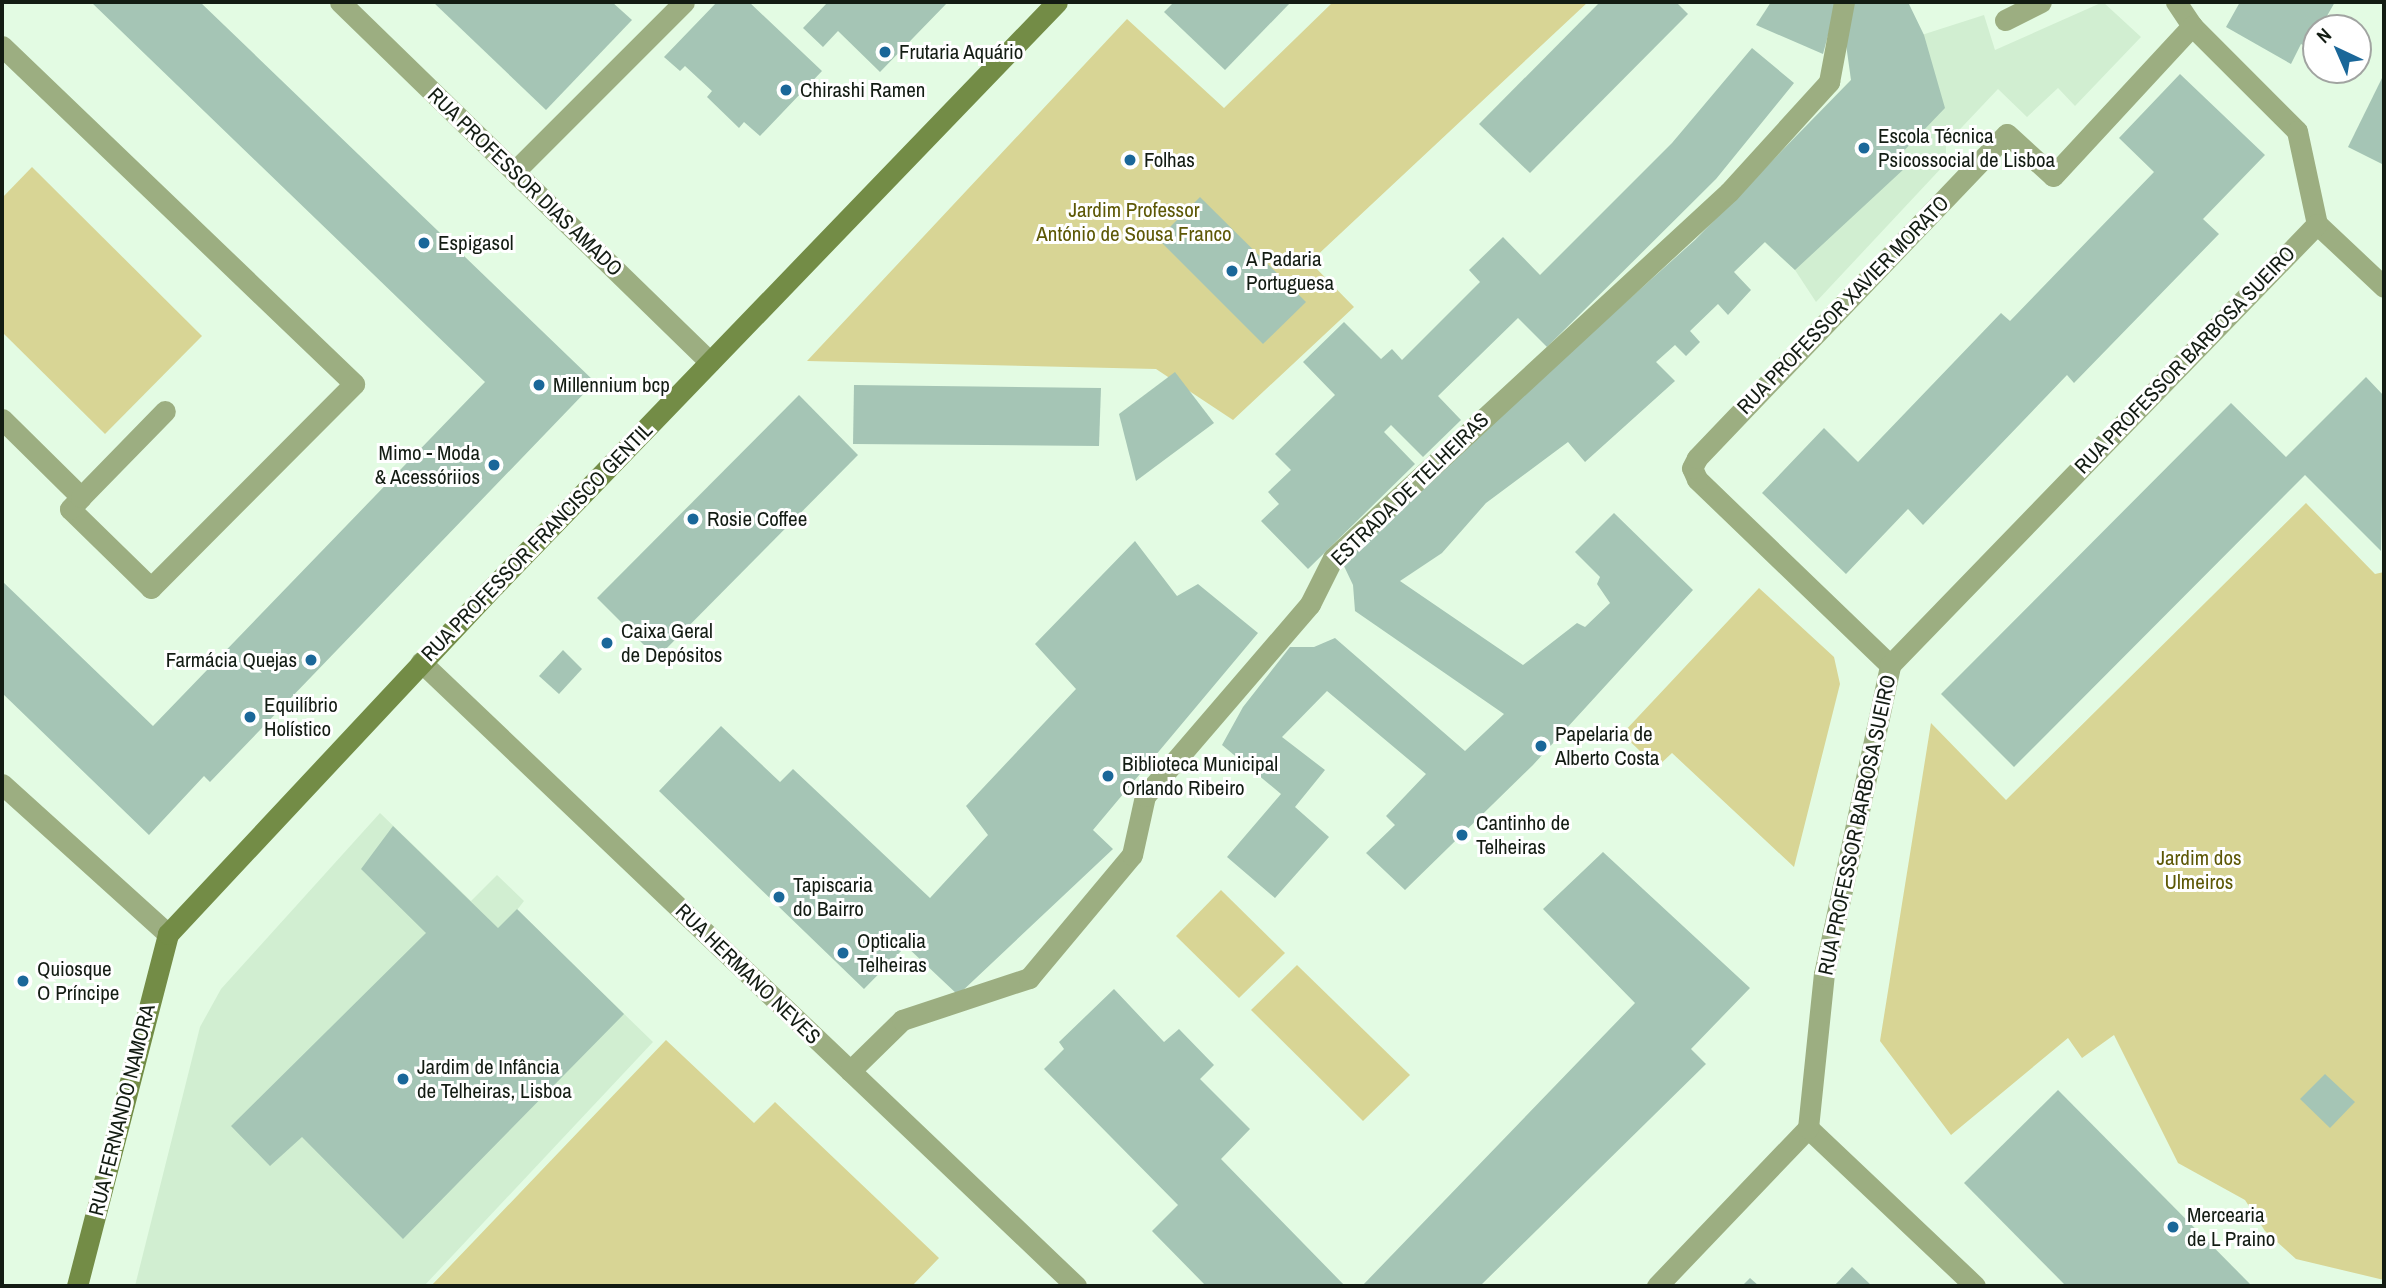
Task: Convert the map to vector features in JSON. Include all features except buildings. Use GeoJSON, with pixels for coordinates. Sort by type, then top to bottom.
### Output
{"type":"FeatureCollection","features":[{"type":"Feature","properties":{"kind":"street","name":"RUA PROFESSOR DIAS AMADO"},"geometry":{"type":"LineString","coordinates":[[340,2],[710,362]]}},
{"type":"Feature","properties":{"kind":"street"},"geometry":{"type":"LineString","coordinates":[[515,171],[684,2]]}},
{"type":"Feature","properties":{"kind":"street","name":"RUA PROFESSOR FRANCISCO GENTIL"},"geometry":{"type":"LineString","coordinates":[[168,934],[421,663],[1057,2]]}},
{"type":"Feature","properties":{"kind":"street","name":"ESTRADA DE TELHEIRAS"},"geometry":{"type":"LineString","coordinates":[[849,1071],[902,1020],[1029,978],[1132,855],[1144,796],[1310,604],[1333,558],[1729,192],[1829,82],[1844,2]]}},
{"type":"Feature","properties":{"kind":"street"},"geometry":{"type":"LineString","coordinates":[[2005,20],[2040,2]]}},
{"type":"Feature","properties":{"kind":"street"},"geometry":{"type":"LineString","coordinates":[[2176,2],[2192,26],[2297,131],[2317,224],[2384,287]]}},
{"type":"Feature","properties":{"kind":"street","name":"RUA PROFESSOR XAVIER MORATO"},"geometry":{"type":"LineString","coordinates":[[1890,665],[1697,479],[1692,468],[1697,458],[2007,134],[2053,176],[2192,26]]}},
{"type":"Feature","properties":{"kind":"street"},"geometry":{"type":"LineString","coordinates":[[2,46],[354,384],[150,588],[70,509],[166,411]]}},
{"type":"Feature","properties":{"kind":"street","name":"RUA PROFESSOR BARBOSA SUEIRO"},"geometry":{"type":"LineString","coordinates":[[1808,1128],[1824,974],[1890,665],[2317,224]]}},
{"type":"Feature","properties":{"kind":"street"},"geometry":{"type":"LineString","coordinates":[[2,419],[81,497]]}},
{"type":"Feature","properties":{"kind":"street","name":"RUA HERMANO NEVES"},"geometry":{"type":"LineString","coordinates":[[421,663],[849,1071],[1061,1282]]}},
{"type":"Feature","properties":{"kind":"street"},"geometry":{"type":"LineString","coordinates":[[2,784],[168,934]]}},
{"type":"Feature","properties":{"kind":"street","name":"RUA FERNANDO NAMORA"},"geometry":{"type":"LineString","coordinates":[[77,1286],[168,934]]}},
{"type":"Feature","properties":{"kind":"street"},"geometry":{"type":"LineString","coordinates":[[1657,1286],[1808,1128],[1975,1286]]}},
{"type":"Feature","properties":{"kind":"shaded area","name":"Escola Técnica Psicossocial de Lisboa"},"geometry":{"type":"Polygon","coordinates":[[[2103,2],[2141,37],[2075,106],[2058,88],[2027,117],[1998,89],[1946,144],[1946,163],[1816,302],[1795,270],[1726,207],[1851,80],[1850,58],[1984,15],[1995,50],[2103,2]]]}},
{"type":"Feature","properties":{"kind":"shaded area","name":"Jardim de Infância de Telheiras, Lisboa"},"geometry":{"type":"Polygon","coordinates":[[[380,813],[471,901],[497,875],[524,901],[517,910],[653,1042],[424,1286],[135,1286],[200,1027],[221,989],[380,813]]]}},
{"type":"Feature","properties":{"kind":"green space","name":"Jardim Professor António de Sousa Franco"},"geometry":{"type":"Polygon","coordinates":[[[1333,2],[1588,2],[1310,262],[1354,307],[1233,420],[1156,369],[807,361],[1127,19],[1224,108],[1333,2]]]}},
{"type":"Feature","properties":{"kind":"green space"},"geometry":{"type":"Polygon","coordinates":[[[32,167],[202,336],[105,434],[2,332],[2,198],[32,167]]]}},
{"type":"Feature","properties":{"kind":"green space","name":"Jardim dos Ulmeiros"},"geometry":{"type":"Polygon","coordinates":[[[2306,503],[2375,574],[2384,572],[2384,1280],[2296,1259],[2265,1231],[2245,1200],[2178,1163],[2114,1035],[2082,1058],[2068,1038],[1951,1135],[1880,1041],[1931,723],[2006,800],[2306,503]]]}},
{"type":"Feature","properties":{"kind":"green space"},"geometry":{"type":"Polygon","coordinates":[[[1759,588],[1834,657],[1840,684],[1794,867],[1672,753],[1657,767],[1622,734],[1759,588]]]}},
{"type":"Feature","properties":{"kind":"green space"},"geometry":{"type":"Polygon","coordinates":[[[1221,890],[1285,953],[1239,998],[1176,936],[1221,890]]]}},
{"type":"Feature","properties":{"kind":"green space"},"geometry":{"type":"Polygon","coordinates":[[[1297,965],[1410,1075],[1363,1121],[1251,1010],[1297,965]]]}},
{"type":"Feature","properties":{"kind":"green space"},"geometry":{"type":"Polygon","coordinates":[[[666,1040],[754,1123],[775,1102],[939,1258],[912,1286],[431,1286],[666,1040]]]}},
{"type":"Feature","properties":{"kind":"place","name":"Frutaria Aquário"},"geometry":{"type":"Point","coordinates":[885,52]}},
{"type":"Feature","properties":{"kind":"place","name":"Chirashi Ramen"},"geometry":{"type":"Point","coordinates":[786,90]}},
{"type":"Feature","properties":{"kind":"place","name":"Escola Técnica Psicossocial de Lisboa"},"geometry":{"type":"Point","coordinates":[1864,148]}},
{"type":"Feature","properties":{"kind":"place","name":"Folhas"},"geometry":{"type":"Point","coordinates":[1130,160]}},
{"type":"Feature","properties":{"kind":"place","name":"Espigasol"},"geometry":{"type":"Point","coordinates":[424,243]}},
{"type":"Feature","properties":{"kind":"place","name":"A Padaria Portuguesa"},"geometry":{"type":"Point","coordinates":[1232,271]}},
{"type":"Feature","properties":{"kind":"place","name":"Millennium bcp"},"geometry":{"type":"Point","coordinates":[539,385]}},
{"type":"Feature","properties":{"kind":"place","name":"Mimo - Moda & Acessóriios"},"geometry":{"type":"Point","coordinates":[494,465]}},
{"type":"Feature","properties":{"kind":"place","name":"Rosie Coffee"},"geometry":{"type":"Point","coordinates":[693,519]}},
{"type":"Feature","properties":{"kind":"place","name":"Caixa Geral de Depósitos"},"geometry":{"type":"Point","coordinates":[607,643]}},
{"type":"Feature","properties":{"kind":"place","name":"Farmácia Quejas"},"geometry":{"type":"Point","coordinates":[311,660]}},
{"type":"Feature","properties":{"kind":"place","name":"Equilíbrio Holístico"},"geometry":{"type":"Point","coordinates":[250,717]}},
{"type":"Feature","properties":{"kind":"place","name":"Papelaria de Alberto Costa"},"geometry":{"type":"Point","coordinates":[1541,746]}},
{"type":"Feature","properties":{"kind":"place","name":"Biblioteca Municipal Orlando Ribeiro"},"geometry":{"type":"Point","coordinates":[1108,776]}},
{"type":"Feature","properties":{"kind":"place","name":"Cantinho de Telheiras"},"geometry":{"type":"Point","coordinates":[1462,835]}},
{"type":"Feature","properties":{"kind":"place","name":"Tapiscaria do Bairro"},"geometry":{"type":"Point","coordinates":[779,897]}},
{"type":"Feature","properties":{"kind":"place","name":"Opticalia Telheiras"},"geometry":{"type":"Point","coordinates":[843,953]}},
{"type":"Feature","properties":{"kind":"place","name":"Quiosque O Príncipe"},"geometry":{"type":"Point","coordinates":[23,981]}},
{"type":"Feature","properties":{"kind":"place","name":"Jardim de Infância de Telheiras, Lisboa"},"geometry":{"type":"Point","coordinates":[403,1079]}},
{"type":"Feature","properties":{"kind":"place","name":"Mercearia de L Praino"},"geometry":{"type":"Point","coordinates":[2173,1227]}}]}
